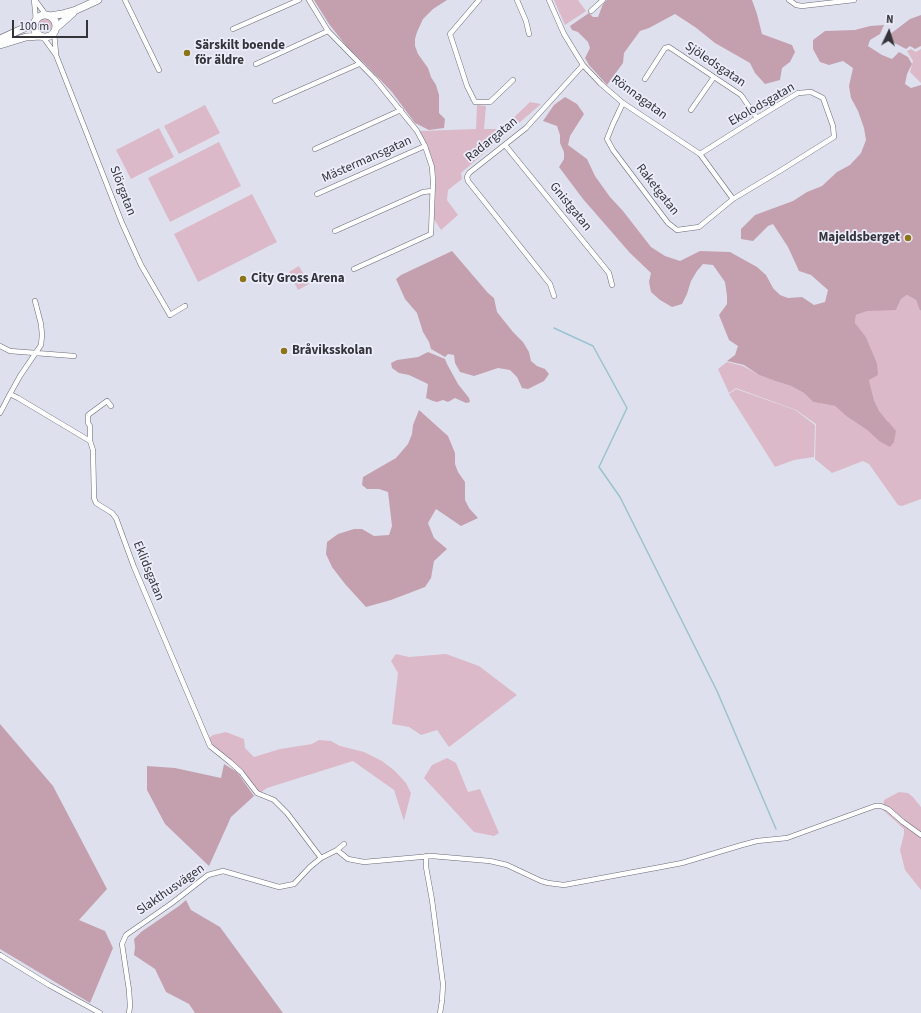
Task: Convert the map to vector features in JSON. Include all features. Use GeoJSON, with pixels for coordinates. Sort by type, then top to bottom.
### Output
{"type":"FeatureCollection","features":[{"type":"Feature","properties":{"kind":"main road"},"geometry":{"type":"LineString","coordinates":[[0,39],[35,21],[39,17],[62,14],[76,10],[98,0]]}},
{"type":"Feature","properties":{"kind":"main road"},"geometry":{"type":"LineString","coordinates":[[0,45],[26,37],[49,37],[76,10]]}},
{"type":"Feature","properties":{"kind":"main road"},"geometry":{"type":"LineString","coordinates":[[48,15],[55,21],[56,30]]}},
{"type":"Feature","properties":{"kind":"main road"},"geometry":{"type":"LineString","coordinates":[[35,21],[35,30],[41,36]]}},
{"type":"Feature","properties":{"kind":"street"},"geometry":{"type":"LineString","coordinates":[[35,0],[48,15]]}},
{"type":"Feature","properties":{"kind":"street"},"geometry":{"type":"LineString","coordinates":[[35,0],[35,21]]}},
{"type":"Feature","properties":{"kind":"street"},"geometry":{"type":"LineString","coordinates":[[125,0],[159,70]]}},
{"type":"Feature","properties":{"kind":"street"},"geometry":{"type":"LineString","coordinates":[[233,29],[299,0]]}},
{"type":"Feature","properties":{"kind":"street","name":"Mästermansgatan"},"geometry":{"type":"LineString","coordinates":[[309,0],[328,31],[375,79],[402,110],[417,131],[425,146],[432,167],[431,234],[354,269]]}},
{"type":"Feature","properties":{"kind":"street"},"geometry":{"type":"LineString","coordinates":[[479,0],[450,34],[474,102],[490,102],[513,80]]}},
{"type":"Feature","properties":{"kind":"street"},"geometry":{"type":"LineString","coordinates":[[517,0],[526,21],[529,34]]}},
{"type":"Feature","properties":{"kind":"street","name":"Rönnagatan"},"geometry":{"type":"LineString","coordinates":[[549,0],[564,34],[583,65],[601,84],[623,103],[700,154],[734,199]]}},
{"type":"Feature","properties":{"kind":"street"},"geometry":{"type":"LineString","coordinates":[[591,11],[603,0]]}},
{"type":"Feature","properties":{"kind":"street"},"geometry":{"type":"LineString","coordinates":[[789,0],[796,5],[802,6],[854,0]]}},
{"type":"Feature","properties":{"kind":"street","name":"Slörgatan"},"geometry":{"type":"LineString","coordinates":[[56,30],[56,55]]}},
{"type":"Feature","properties":{"kind":"street"},"geometry":{"type":"LineString","coordinates":[[256,64],[328,31]]}},
{"type":"Feature","properties":{"kind":"street","name":"Slörgatan"},"geometry":{"type":"LineString","coordinates":[[41,36],[56,55],[122,223],[141,265],[170,314],[185,306]]}},
{"type":"Feature","properties":{"kind":"street","name":"Sjöledsgatan"},"geometry":{"type":"LineString","coordinates":[[645,79],[665,48],[669,47],[741,95],[757,118]]}},
{"type":"Feature","properties":{"kind":"street"},"geometry":{"type":"LineString","coordinates":[[275,101],[359,64]]}},
{"type":"Feature","properties":{"kind":"street","name":"Radargatan"},"geometry":{"type":"LineString","coordinates":[[554,296],[550,284],[468,181],[467,177],[469,173],[526,128],[583,65]]}},
{"type":"Feature","properties":{"kind":"street"},"geometry":{"type":"LineString","coordinates":[[691,110],[714,77]]}},
{"type":"Feature","properties":{"kind":"street","name":"Ekolodsgatan"},"geometry":{"type":"LineString","coordinates":[[700,154],[798,93],[811,92],[823,98],[833,126],[834,137],[734,199]]}},
{"type":"Feature","properties":{"kind":"street","name":"Raketgatan"},"geometry":{"type":"LineString","coordinates":[[623,103],[607,139],[613,150],[668,223],[677,230],[699,227],[734,199]]}},
{"type":"Feature","properties":{"kind":"street"},"geometry":{"type":"LineString","coordinates":[[315,149],[402,110]]}},
{"type":"Feature","properties":{"kind":"street","name":"Gnistgatan"},"geometry":{"type":"LineString","coordinates":[[505,145],[609,273],[612,285]]}},
{"type":"Feature","properties":{"kind":"street","name":"Mästermansgatan"},"geometry":{"type":"LineString","coordinates":[[317,194],[425,146]]}},
{"type":"Feature","properties":{"kind":"street"},"geometry":{"type":"LineString","coordinates":[[335,231],[423,192],[432,191]]}},
{"type":"Feature","properties":{"kind":"street"},"geometry":{"type":"LineString","coordinates":[[0,413],[20,376],[40,345],[42,335],[41,324],[35,301]]}},
{"type":"Feature","properties":{"kind":"street"},"geometry":{"type":"LineString","coordinates":[[0,346],[10,350],[74,356]]}},
{"type":"Feature","properties":{"kind":"street"},"geometry":{"type":"LineString","coordinates":[[10,394],[90,441]]}},
{"type":"Feature","properties":{"kind":"street","name":"Eklidsgatan"},"geometry":{"type":"LineString","coordinates":[[111,406],[106,401],[88,415],[90,441],[93,450],[94,498],[96,503],[112,513],[116,518],[134,567],[210,746],[223,755],[257,793],[274,800],[287,813],[321,858]]}},
{"type":"Feature","properties":{"kind":"street"},"geometry":{"type":"LineString","coordinates":[[337,850],[348,858],[364,862],[426,856],[496,862],[507,865],[540,881],[564,885],[662,868],[757,841],[787,838],[875,806],[881,806],[888,809],[921,835]]}},
{"type":"Feature","properties":{"kind":"street","name":"Slakthusvägen"},"geometry":{"type":"LineString","coordinates":[[129,1013],[129,990],[122,944],[126,935],[172,903],[208,875],[223,871],[279,887],[294,884],[321,858],[337,850],[344,844]]}},
{"type":"Feature","properties":{"kind":"street"},"geometry":{"type":"LineString","coordinates":[[426,856],[426,867],[443,984],[440,1013]]}},
{"type":"Feature","properties":{"kind":"street"},"geometry":{"type":"LineString","coordinates":[[0,955],[49,985],[100,1013]]}},
{"type":"Feature","properties":{"kind":"shaded area"},"geometry":{"type":"Polygon","coordinates":[[[314,0],[447,0],[433,9],[423,19],[415,39],[415,46],[418,54],[428,68],[436,85],[439,95],[439,113],[445,119],[444,128],[429,130],[415,123],[392,92],[348,48],[329,24],[314,0]]]}},
{"type":"Feature","properties":{"kind":"shaded area"},"geometry":{"type":"Polygon","coordinates":[[[554,0],[578,0],[586,11],[565,25],[554,0]]]}},
{"type":"Feature","properties":{"kind":"shaded area"},"geometry":{"type":"Polygon","coordinates":[[[607,0],[752,0],[762,34],[792,45],[795,52],[790,62],[782,68],[780,80],[765,84],[755,73],[750,63],[715,43],[695,27],[675,14],[649,28],[640,31],[624,53],[623,63],[607,85],[589,65],[585,58],[590,48],[588,42],[578,32],[572,30],[570,26],[589,13],[593,17],[598,17],[603,4],[607,0]]]}},
{"type":"Feature","properties":{"kind":"shaded area"},"geometry":{"type":"Polygon","coordinates":[[[921,15],[921,46],[915,49],[910,46],[906,49],[885,38],[910,19],[921,15]]]}},
{"type":"Feature","properties":{"kind":"shaded area"},"geometry":{"type":"Polygon","coordinates":[[[45,18],[50,20],[52,25],[50,30],[45,32],[40,30],[38,25],[40,20],[45,18]]]}},
{"type":"Feature","properties":{"kind":"shaded area"},"geometry":{"type":"Polygon","coordinates":[[[884,25],[880,34],[870,40],[868,46],[882,55],[892,59],[899,52],[908,57],[912,64],[907,74],[905,84],[911,88],[921,85],[921,310],[920,311],[916,300],[907,295],[901,299],[896,310],[867,311],[856,315],[855,323],[866,337],[877,363],[878,375],[869,380],[874,400],[879,411],[896,431],[894,442],[890,447],[879,441],[835,406],[813,402],[804,393],[791,386],[759,375],[744,365],[727,361],[735,355],[738,346],[729,340],[719,315],[727,304],[727,296],[725,282],[713,265],[703,264],[697,271],[691,281],[682,304],[672,307],[660,300],[651,292],[649,282],[651,273],[630,253],[583,199],[559,167],[564,159],[564,152],[560,143],[560,135],[557,126],[543,121],[554,105],[565,97],[577,104],[584,114],[570,136],[568,145],[587,159],[595,176],[610,197],[651,247],[665,256],[680,261],[700,251],[730,252],[757,267],[766,275],[773,288],[780,295],[788,298],[802,297],[814,305],[825,302],[828,290],[811,275],[799,271],[788,247],[773,224],[768,226],[753,241],[741,239],[741,229],[755,215],[793,201],[807,192],[822,186],[837,172],[850,165],[861,153],[866,140],[864,128],[858,111],[851,98],[849,86],[853,68],[843,61],[829,65],[820,62],[813,49],[813,40],[825,31],[855,30],[870,26],[884,25]]]}},
{"type":"Feature","properties":{"kind":"shaded area"},"geometry":{"type":"Polygon","coordinates":[[[911,49],[916,52],[921,49],[921,83],[910,72],[913,61],[907,51],[911,49]]]}},
{"type":"Feature","properties":{"kind":"shaded area"},"geometry":{"type":"Polygon","coordinates":[[[530,102],[541,104],[461,173],[462,179],[448,190],[447,200],[458,215],[441,230],[434,219],[436,176],[431,156],[420,131],[476,129],[477,105],[486,106],[484,129],[502,129],[530,102]]]}},
{"type":"Feature","properties":{"kind":"shaded area"},"geometry":{"type":"Polygon","coordinates":[[[205,105],[220,133],[179,154],[164,126],[205,105]]]}},
{"type":"Feature","properties":{"kind":"shaded area"},"geometry":{"type":"Polygon","coordinates":[[[159,128],[174,157],[131,179],[116,150],[159,128]]]}},
{"type":"Feature","properties":{"kind":"shaded area"},"geometry":{"type":"Polygon","coordinates":[[[219,142],[241,186],[170,222],[148,178],[219,142]]]}},
{"type":"Feature","properties":{"kind":"shaded area"},"geometry":{"type":"Polygon","coordinates":[[[252,194],[277,242],[198,282],[174,234],[252,194]]]}},
{"type":"Feature","properties":{"kind":"shaded area"},"geometry":{"type":"Polygon","coordinates":[[[452,251],[494,298],[497,312],[523,342],[529,352],[531,361],[537,366],[545,369],[549,374],[544,381],[528,389],[522,388],[517,377],[510,370],[498,368],[474,376],[460,372],[455,363],[454,355],[448,354],[445,357],[431,349],[423,332],[417,313],[405,299],[396,279],[401,275],[452,251]]]}},
{"type":"Feature","properties":{"kind":"shaded area"},"geometry":{"type":"Polygon","coordinates":[[[299,266],[309,284],[298,290],[289,272],[299,266]]]}},
{"type":"Feature","properties":{"kind":"shaded area"},"geometry":{"type":"Polygon","coordinates":[[[907,295],[916,300],[920,311],[921,310],[921,499],[902,506],[898,505],[869,464],[863,461],[832,473],[815,459],[816,424],[796,410],[736,388],[729,393],[718,369],[727,362],[743,366],[759,375],[791,386],[804,393],[813,402],[835,406],[879,441],[888,421],[879,412],[874,400],[869,380],[877,363],[866,337],[855,324],[856,315],[868,310],[896,310],[901,299],[907,295]]]}},
{"type":"Feature","properties":{"kind":"shaded area"},"geometry":{"type":"Polygon","coordinates":[[[428,352],[445,359],[458,384],[469,398],[470,402],[466,403],[455,398],[448,402],[443,400],[437,402],[426,398],[428,384],[409,375],[399,373],[392,368],[391,363],[397,360],[418,357],[428,352]]]}},
{"type":"Feature","properties":{"kind":"shaded area"},"geometry":{"type":"Polygon","coordinates":[[[736,389],[795,410],[815,425],[814,457],[794,460],[775,467],[729,394],[736,389]]]}},
{"type":"Feature","properties":{"kind":"shaded area"},"geometry":{"type":"Polygon","coordinates":[[[419,410],[448,436],[455,453],[455,464],[458,472],[465,482],[465,500],[469,508],[478,518],[461,526],[436,509],[428,523],[434,538],[447,549],[434,561],[431,578],[425,587],[391,600],[366,607],[332,567],[326,554],[327,542],[338,534],[354,529],[362,529],[374,536],[389,535],[392,526],[388,492],[379,489],[367,489],[362,485],[363,477],[396,458],[408,444],[419,410]]]}},
{"type":"Feature","properties":{"kind":"shaded area"},"geometry":{"type":"Polygon","coordinates":[[[396,654],[409,657],[446,654],[479,666],[517,695],[449,747],[437,730],[421,735],[409,727],[392,724],[398,673],[391,661],[396,654]]]}},
{"type":"Feature","properties":{"kind":"shaded area"},"geometry":{"type":"Polygon","coordinates":[[[0,724],[53,786],[107,889],[79,920],[105,931],[113,948],[90,1003],[0,949],[0,724]]]}},
{"type":"Feature","properties":{"kind":"shaded area"},"geometry":{"type":"Polygon","coordinates":[[[226,732],[244,739],[245,748],[254,757],[280,749],[312,744],[319,740],[331,741],[340,746],[364,752],[382,761],[395,771],[406,783],[411,793],[404,821],[394,790],[353,761],[267,788],[260,793],[242,772],[211,746],[208,739],[213,735],[226,732]]]}},
{"type":"Feature","properties":{"kind":"shaded area"},"geometry":{"type":"Polygon","coordinates":[[[447,758],[456,763],[468,792],[480,789],[499,833],[494,836],[474,832],[424,778],[432,765],[447,758]]]}},
{"type":"Feature","properties":{"kind":"shaded area"},"geometry":{"type":"Polygon","coordinates":[[[224,764],[237,772],[254,796],[231,817],[209,866],[165,824],[147,790],[147,766],[175,768],[221,778],[224,764]]]}},
{"type":"Feature","properties":{"kind":"shaded area"},"geometry":{"type":"Polygon","coordinates":[[[899,792],[908,793],[921,807],[921,890],[905,870],[900,850],[904,829],[883,810],[884,800],[899,792]]]}},
{"type":"Feature","properties":{"kind":"shaded area"},"geometry":{"type":"Polygon","coordinates":[[[186,900],[191,910],[220,927],[283,1013],[195,1013],[189,1004],[166,992],[155,969],[134,955],[134,939],[141,932],[186,900]]]}},
{"type":"Feature","properties":{"kind":"waterway"},"geometry":{"type":"LineString","coordinates":[[554,328],[593,346],[627,408],[599,467],[620,497],[717,691],[776,829]]}},
{"type":"Feature","properties":{"kind":"place","name":"Särskilt boende för äldre"},"geometry":{"type":"Point","coordinates":[187,53]}},
{"type":"Feature","properties":{"kind":"place","name":"Majeldsberget"},"geometry":{"type":"Point","coordinates":[908,238]}},
{"type":"Feature","properties":{"kind":"place","name":"City Gross Arena"},"geometry":{"type":"Point","coordinates":[243,279]}},
{"type":"Feature","properties":{"kind":"place","name":"Bråviksskolan"},"geometry":{"type":"Point","coordinates":[284,351]}}]}
